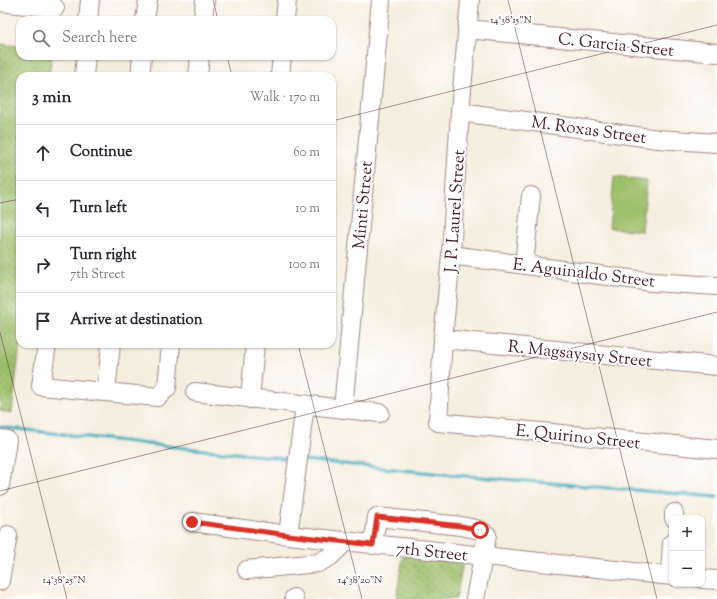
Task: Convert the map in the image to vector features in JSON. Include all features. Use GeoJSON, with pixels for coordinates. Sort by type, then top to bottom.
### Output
{"type":"FeatureCollection","features":[{"type":"Feature","properties":{"kind":"street"},"geometry":{"type":"LineString","coordinates":[[88,16],[90,0]]}},
{"type":"Feature","properties":{"kind":"street"},"geometry":{"type":"LineString","coordinates":[[146,16],[148,0]]}},
{"type":"Feature","properties":{"kind":"street"},"geometry":{"type":"LineString","coordinates":[[204,16],[206,0]]}},
{"type":"Feature","properties":{"kind":"street"},"geometry":{"type":"LineString","coordinates":[[285,16],[287,0]]}},
{"type":"Feature","properties":{"kind":"street","name":"Minti Street"},"geometry":{"type":"LineString","coordinates":[[343,409],[381,0]]}},
{"type":"Feature","properties":{"kind":"street","name":"J. P. Laurel Street"},"geometry":{"type":"LineString","coordinates":[[438,422],[460,112],[470,0]]}},
{"type":"Feature","properties":{"kind":"street"},"geometry":{"type":"LineString","coordinates":[[0,2],[37,3],[55,8]]}},
{"type":"Feature","properties":{"kind":"street","name":"C. Garcia Street"},"geometry":{"type":"LineString","coordinates":[[467,29],[717,53]]}},
{"type":"Feature","properties":{"kind":"street"},"geometry":{"type":"LineString","coordinates":[[84,72],[86,60]]}},
{"type":"Feature","properties":{"kind":"street"},"geometry":{"type":"LineString","coordinates":[[140,72],[142,60]]}},
{"type":"Feature","properties":{"kind":"street"},"geometry":{"type":"LineString","coordinates":[[198,72],[200,60]]}},
{"type":"Feature","properties":{"kind":"street"},"geometry":{"type":"LineString","coordinates":[[280,72],[282,60]]}},
{"type":"Feature","properties":{"kind":"street","name":"M. Roxas Street"},"geometry":{"type":"LineString","coordinates":[[460,112],[658,139],[717,143]]}},
{"type":"Feature","properties":{"kind":"street"},"geometry":{"type":"LineString","coordinates":[[524,265],[531,196]]}},
{"type":"Feature","properties":{"kind":"street","name":"E. Aguinaldo Street"},"geometry":{"type":"LineString","coordinates":[[451,255],[652,282],[717,286]]}},
{"type":"Feature","properties":{"kind":"street","name":"R. Magsaysay Street"},"geometry":{"type":"LineString","coordinates":[[443,339],[717,366]]}},
{"type":"Feature","properties":{"kind":"street"},"geometry":{"type":"LineString","coordinates":[[46,348],[41,386],[158,397],[167,388],[171,348]]}},
{"type":"Feature","properties":{"kind":"street"},"geometry":{"type":"LineString","coordinates":[[106,392],[111,348]]}},
{"type":"Feature","properties":{"kind":"street"},"geometry":{"type":"LineString","coordinates":[[250,399],[255,348]]}},
{"type":"Feature","properties":{"kind":"street"},"geometry":{"type":"LineString","coordinates":[[195,392],[380,414]]}},
{"type":"Feature","properties":{"kind":"street"},"geometry":{"type":"LineString","coordinates":[[288,535],[304,405]]}},
{"type":"Feature","properties":{"kind":"street","name":"E. Quirino Street"},"geometry":{"type":"LineString","coordinates":[[438,422],[717,449]]}},
{"type":"Feature","properties":{"kind":"street"},"geometry":{"type":"LineString","coordinates":[[0,486],[4,440]]}},
{"type":"Feature","properties":{"kind":"street"},"geometry":{"type":"LineString","coordinates":[[373,545],[377,517],[461,526],[480,530],[487,535],[475,599]]}},
{"type":"Feature","properties":{"kind":"street","name":"7th Street"},"geometry":{"type":"LineString","coordinates":[[192,522],[346,542],[669,576]]}},
{"type":"Feature","properties":{"kind":"street"},"geometry":{"type":"LineString","coordinates":[[0,582],[8,535]]}},
{"type":"Feature","properties":{"kind":"street"},"geometry":{"type":"LineString","coordinates":[[247,570],[318,563],[331,556],[346,542]]}},
{"type":"Feature","properties":{"kind":"street"},"geometry":{"type":"LineString","coordinates":[[705,579],[717,580]]}},
{"type":"Feature","properties":{"kind":"green space"},"geometry":{"type":"Polygon","coordinates":[[[0,44],[16,46],[16,60],[51,60],[50,72],[16,72],[16,348],[20,348],[12,413],[0,411],[0,44]]]}},
{"type":"Feature","properties":{"kind":"green space"},"geometry":{"type":"Polygon","coordinates":[[[614,177],[647,181],[642,231],[609,228],[614,177]]]}},
{"type":"Feature","properties":{"kind":"green space"},"geometry":{"type":"Polygon","coordinates":[[[403,556],[463,563],[456,599],[396,599],[403,556]]]}},
{"type":"Feature","properties":{"kind":"waterway"},"geometry":{"type":"LineString","coordinates":[[0,427],[293,459]]}},
{"type":"Feature","properties":{"kind":"waterway"},"geometry":{"type":"LineString","coordinates":[[303,460],[443,474],[717,497]]}},
{"type":"Feature","properties":{"kind":"route"},"geometry":{"type":"LineString","coordinates":[[192,522],[373,545],[377,517],[461,526],[480,530]]}}]}
